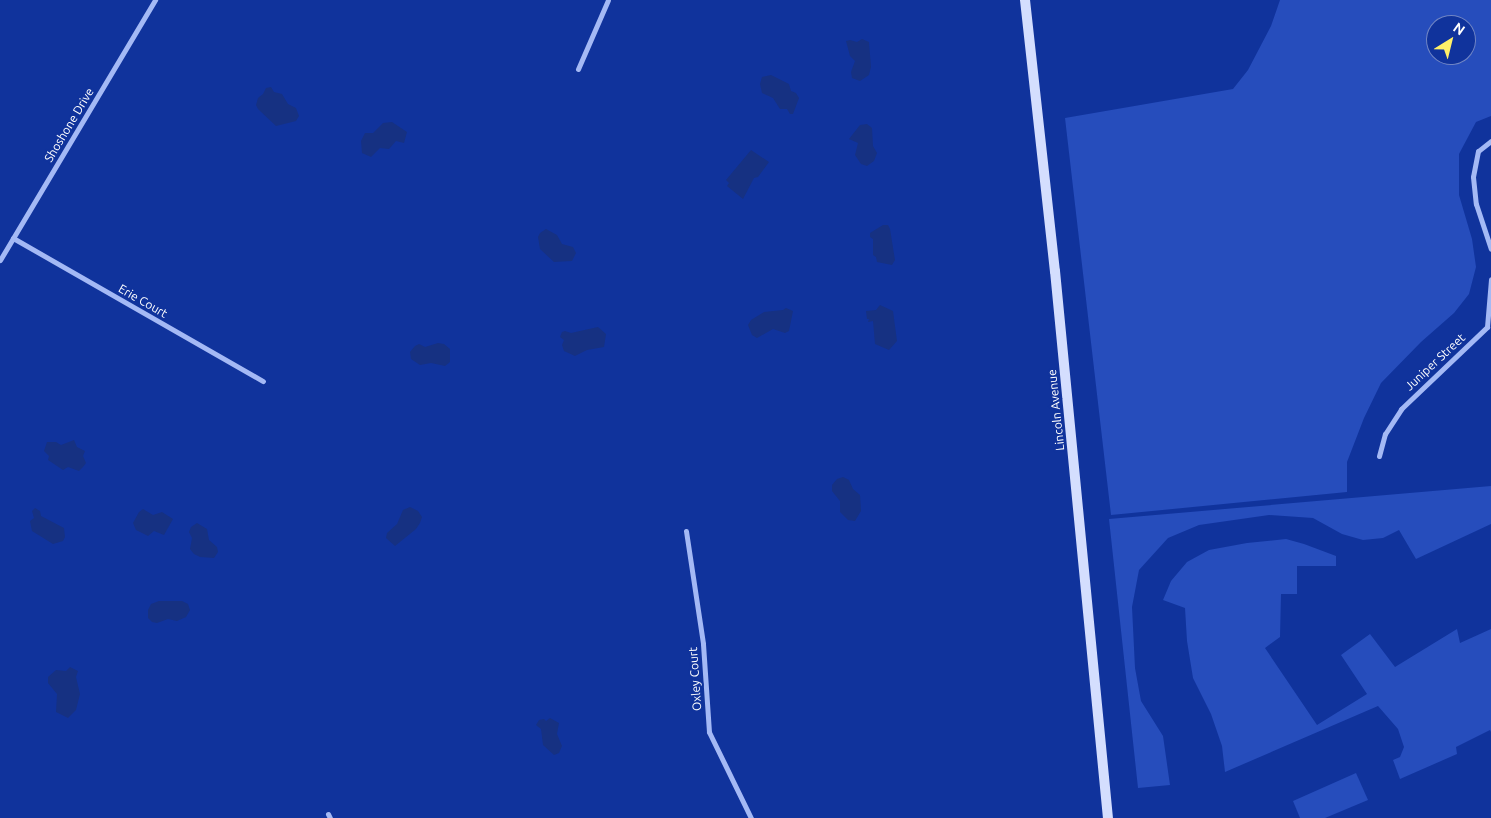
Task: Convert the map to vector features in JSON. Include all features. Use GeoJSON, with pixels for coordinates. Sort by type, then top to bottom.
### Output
{"type":"FeatureCollection","features":[{"type":"Feature","properties":{"kind":"street","name":"Shoshone Drive"},"geometry":{"type":"LineString","coordinates":[[0,260],[155,0]]}},
{"type":"Feature","properties":{"kind":"street"},"geometry":{"type":"LineString","coordinates":[[578,69],[608,0]]}},
{"type":"Feature","properties":{"kind":"street","name":"Lincoln Avenue"},"geometry":{"type":"LineString","coordinates":[[1025,0],[1081,527],[1108,818]]}},
{"type":"Feature","properties":{"kind":"street"},"geometry":{"type":"LineString","coordinates":[[1491,141],[1478,151],[1473,177],[1476,204],[1491,249]]}},
{"type":"Feature","properties":{"kind":"street","name":"Erie Court"},"geometry":{"type":"LineString","coordinates":[[13,238],[263,381]]}},
{"type":"Feature","properties":{"kind":"street","name":"Juniper Street"},"geometry":{"type":"LineString","coordinates":[[1379,456],[1385,434],[1401,409],[1487,327],[1491,279]]}},
{"type":"Feature","properties":{"kind":"street","name":"Oxley Court"},"geometry":{"type":"LineString","coordinates":[[686,531],[702,644],[709,732],[751,818]]}},
{"type":"Feature","properties":{"kind":"shaded area"},"geometry":{"type":"Polygon","coordinates":[[[1280,0],[1491,0],[1491,116],[1476,122],[1459,154],[1459,195],[1472,239],[1476,267],[1469,294],[1454,313],[1421,342],[1381,383],[1364,418],[1347,462],[1347,492],[1111,515],[1065,118],[1233,89],[1248,70],[1271,26],[1280,0]]]}},
{"type":"Feature","properties":{"kind":"shaded area"},"geometry":{"type":"Polygon","coordinates":[[[862,39],[869,42],[871,67],[869,75],[860,81],[852,78],[851,72],[855,61],[850,56],[846,41],[857,42],[862,39]]]}},
{"type":"Feature","properties":{"kind":"shaded area"},"geometry":{"type":"Polygon","coordinates":[[[771,75],[789,84],[791,91],[796,93],[799,98],[793,114],[790,114],[787,109],[780,109],[773,98],[762,93],[760,84],[762,77],[771,75]]]}},
{"type":"Feature","properties":{"kind":"shaded area"},"geometry":{"type":"Polygon","coordinates":[[[271,87],[274,92],[282,94],[288,104],[296,108],[299,116],[296,121],[276,126],[258,109],[256,105],[258,98],[266,88],[271,87]]]}},
{"type":"Feature","properties":{"kind":"shaded area"},"geometry":{"type":"Polygon","coordinates":[[[392,122],[407,132],[404,143],[396,141],[389,149],[380,148],[371,157],[362,153],[361,141],[365,133],[373,133],[383,123],[392,122]]]}},
{"type":"Feature","properties":{"kind":"shaded area"},"geometry":{"type":"Polygon","coordinates":[[[867,124],[872,128],[873,146],[877,153],[874,161],[867,166],[861,164],[855,155],[858,143],[849,139],[860,125],[867,124]]]}},
{"type":"Feature","properties":{"kind":"shaded area"},"geometry":{"type":"Polygon","coordinates":[[[751,150],[769,162],[758,177],[754,178],[743,199],[727,186],[729,183],[726,180],[751,150]]]}},
{"type":"Feature","properties":{"kind":"shaded area"},"geometry":{"type":"Polygon","coordinates":[[[883,225],[888,225],[890,229],[895,260],[892,265],[877,262],[876,257],[873,255],[873,239],[870,237],[870,233],[883,225]]]}},
{"type":"Feature","properties":{"kind":"shaded area"},"geometry":{"type":"Polygon","coordinates":[[[546,229],[557,235],[562,244],[573,247],[576,253],[572,261],[554,262],[540,249],[538,237],[546,229]]]}},
{"type":"Feature","properties":{"kind":"shaded area"},"geometry":{"type":"Polygon","coordinates":[[[880,305],[893,311],[897,341],[889,350],[875,344],[873,321],[868,322],[869,319],[867,319],[866,311],[876,310],[880,305]]]}},
{"type":"Feature","properties":{"kind":"shaded area"},"geometry":{"type":"Polygon","coordinates":[[[786,308],[793,311],[789,331],[785,333],[773,329],[757,338],[752,335],[748,325],[751,320],[764,312],[786,308]]]}},
{"type":"Feature","properties":{"kind":"shaded area"},"geometry":{"type":"Polygon","coordinates":[[[598,327],[606,334],[604,347],[587,350],[575,356],[564,351],[562,345],[564,340],[560,337],[562,332],[571,333],[598,327]]]}},
{"type":"Feature","properties":{"kind":"shaded area"},"geometry":{"type":"Polygon","coordinates":[[[438,343],[444,344],[450,349],[450,362],[445,366],[431,363],[420,365],[411,359],[410,352],[415,346],[419,344],[425,347],[438,343]]]}},
{"type":"Feature","properties":{"kind":"shaded area"},"geometry":{"type":"Polygon","coordinates":[[[74,440],[77,447],[85,451],[83,456],[86,463],[79,471],[68,467],[63,470],[48,460],[49,456],[44,451],[47,442],[56,442],[61,445],[74,440]]]}},
{"type":"Feature","properties":{"kind":"shaded area"},"geometry":{"type":"Polygon","coordinates":[[[843,477],[849,480],[853,489],[860,495],[861,511],[855,521],[848,520],[840,512],[840,501],[832,491],[832,485],[837,479],[843,477]]]}},
{"type":"Feature","properties":{"kind":"shaded area"},"geometry":{"type":"Polygon","coordinates":[[[1491,486],[1491,524],[1416,559],[1399,530],[1383,538],[1363,540],[1342,534],[1313,518],[1269,515],[1199,525],[1168,538],[1139,570],[1132,607],[1135,668],[1141,701],[1163,736],[1170,785],[1138,788],[1109,519],[1491,486]]]}},
{"type":"Feature","properties":{"kind":"shaded area"},"geometry":{"type":"Polygon","coordinates":[[[410,507],[418,511],[422,517],[420,523],[416,529],[395,546],[386,538],[387,533],[397,524],[403,510],[410,507]]]}},
{"type":"Feature","properties":{"kind":"shaded area"},"geometry":{"type":"Polygon","coordinates":[[[35,508],[40,511],[41,516],[64,528],[65,537],[63,541],[53,544],[32,531],[30,521],[34,518],[32,511],[35,508]]]}},
{"type":"Feature","properties":{"kind":"shaded area"},"geometry":{"type":"Polygon","coordinates":[[[143,509],[153,515],[162,512],[173,519],[164,535],[154,531],[148,536],[136,530],[133,523],[139,512],[143,509]]]}},
{"type":"Feature","properties":{"kind":"shaded area"},"geometry":{"type":"Polygon","coordinates":[[[197,523],[207,529],[209,540],[217,547],[218,552],[214,558],[200,557],[190,549],[192,538],[189,532],[191,527],[197,523]]]}},
{"type":"Feature","properties":{"kind":"shaded area"},"geometry":{"type":"Polygon","coordinates":[[[1286,539],[1336,556],[1336,566],[1297,566],[1297,594],[1281,594],[1280,637],[1265,648],[1317,725],[1367,694],[1341,655],[1370,634],[1395,667],[1457,629],[1460,643],[1491,629],[1491,732],[1490,730],[1456,747],[1457,754],[1400,779],[1393,760],[1400,757],[1404,747],[1398,729],[1378,706],[1225,772],[1222,746],[1211,714],[1193,678],[1187,641],[1185,608],[1163,600],[1171,581],[1187,562],[1209,550],[1247,543],[1286,539]]]}},
{"type":"Feature","properties":{"kind":"shaded area"},"geometry":{"type":"Polygon","coordinates":[[[159,601],[182,601],[188,604],[190,610],[186,617],[177,621],[168,619],[157,623],[152,622],[148,618],[148,610],[151,604],[159,601]]]}},
{"type":"Feature","properties":{"kind":"shaded area"},"geometry":{"type":"Polygon","coordinates":[[[70,667],[78,671],[76,677],[80,694],[76,710],[68,718],[56,712],[57,694],[48,683],[48,677],[56,670],[66,671],[70,667]]]}},
{"type":"Feature","properties":{"kind":"shaded area"},"geometry":{"type":"Polygon","coordinates":[[[550,718],[559,723],[557,734],[562,746],[559,753],[554,755],[543,745],[541,729],[536,725],[539,720],[544,719],[546,721],[550,718]]]}},
{"type":"Feature","properties":{"kind":"shaded area"},"geometry":{"type":"Polygon","coordinates":[[[1356,773],[1368,800],[1325,818],[1300,818],[1293,801],[1356,773]]]}}]}
